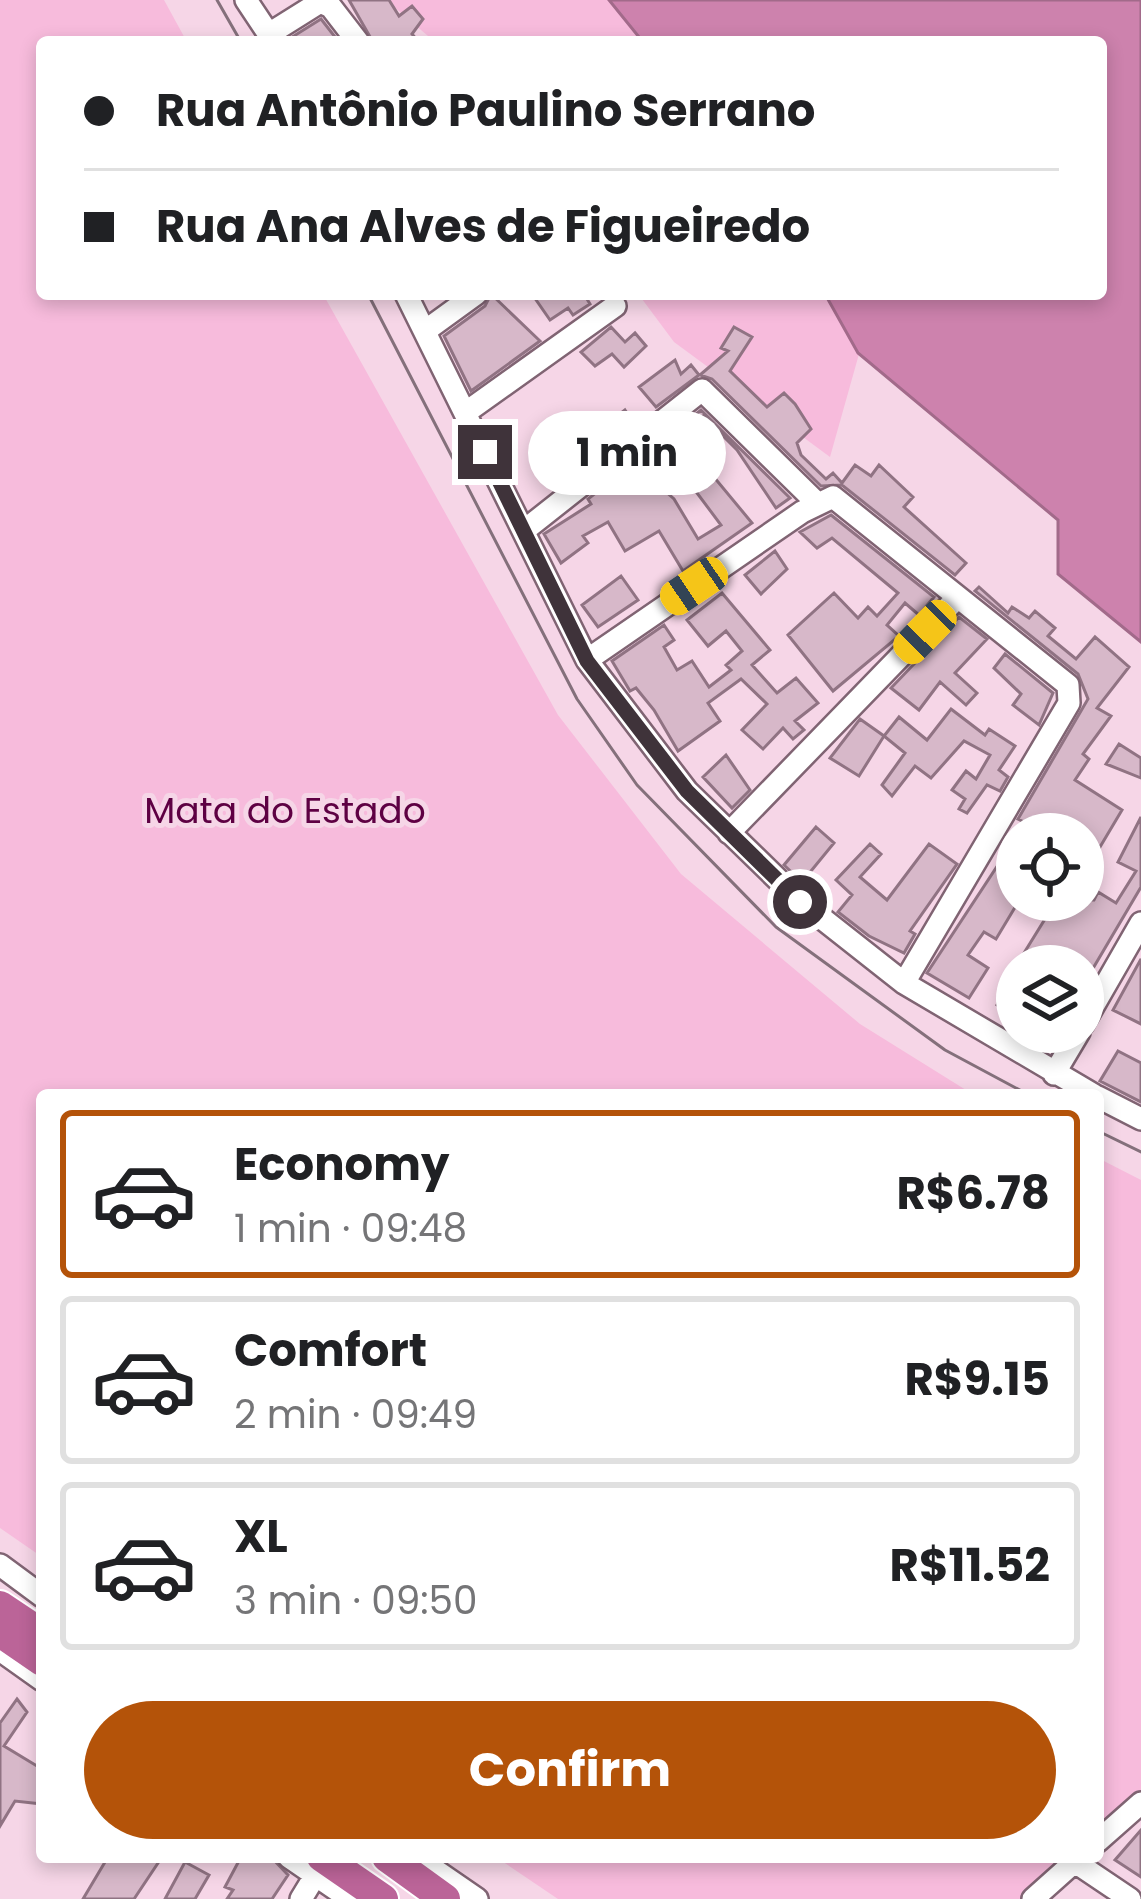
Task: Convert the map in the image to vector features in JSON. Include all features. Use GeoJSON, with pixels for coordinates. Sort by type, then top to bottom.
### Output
{"type":"FeatureCollection","features":[{"type":"Feature","properties":{"kind":"highway"},"geometry":{"type":"LineString","coordinates":[[0,1606],[36,1630]]}},
{"type":"Feature","properties":{"kind":"highway"},"geometry":{"type":"LineString","coordinates":[[0,1632],[36,1657]]}},
{"type":"Feature","properties":{"kind":"highway"},"geometry":{"type":"LineString","coordinates":[[395,1863],[445,1899]]}},
{"type":"Feature","properties":{"kind":"highway"},"geometry":{"type":"LineString","coordinates":[[318,1867],[383,1899]]}},
{"type":"Feature","properties":{"kind":"street"},"geometry":{"type":"LineString","coordinates":[[246,0],[270,36]]}},
{"type":"Feature","properties":{"kind":"street"},"geometry":{"type":"LineString","coordinates":[[274,36],[320,2],[331,7],[353,36]]}},
{"type":"Feature","properties":{"kind":"street"},"geometry":{"type":"LineString","coordinates":[[409,300],[526,529],[587,661],[651,748],[800,902],[904,983],[1083,1089]]}},
{"type":"Feature","properties":{"kind":"street"},"geometry":{"type":"LineString","coordinates":[[425,331],[468,300]]}},
{"type":"Feature","properties":{"kind":"street"},"geometry":{"type":"LineString","coordinates":[[465,413],[616,306]]}},
{"type":"Feature","properties":{"kind":"street"},"geometry":{"type":"LineString","coordinates":[[526,529],[702,390],[827,500],[1068,685],[1069,703],[904,983]]}},
{"type":"Feature","properties":{"kind":"street"},"geometry":{"type":"LineString","coordinates":[[587,661],[827,500]]}},
{"type":"Feature","properties":{"kind":"street"},"geometry":{"type":"LineString","coordinates":[[729,833],[957,598]]}},
{"type":"Feature","properties":{"kind":"street"},"geometry":{"type":"LineString","coordinates":[[1104,987],[1141,923]]}},
{"type":"Feature","properties":{"kind":"street"},"geometry":{"type":"LineString","coordinates":[[1054,1074],[1066,1053]]}},
{"type":"Feature","properties":{"kind":"street"},"geometry":{"type":"LineString","coordinates":[[1104,1100],[1141,1120]]}},
{"type":"Feature","properties":{"kind":"street"},"geometry":{"type":"LineString","coordinates":[[0,1565],[36,1592]]}},
{"type":"Feature","properties":{"kind":"street"},"geometry":{"type":"LineString","coordinates":[[0,1650],[36,1676]]}},
{"type":"Feature","properties":{"kind":"street"},"geometry":{"type":"LineString","coordinates":[[1104,1836],[1141,1803]]}},
{"type":"Feature","properties":{"kind":"street"},"geometry":{"type":"LineString","coordinates":[[425,1863],[477,1899]]}},
{"type":"Feature","properties":{"kind":"street"},"geometry":{"type":"LineString","coordinates":[[1033,1899],[1074,1863]]}},
{"type":"Feature","properties":{"kind":"street"},"geometry":{"type":"LineString","coordinates":[[1083,1863],[1130,1899]]}},
{"type":"Feature","properties":{"kind":"street"},"geometry":{"type":"LineString","coordinates":[[301,1899],[318,1867],[350,1899]]}},
{"type":"Feature","properties":{"kind":"green space","name":"Mata do Estado"},"geometry":{"type":"Polygon","coordinates":[[[0,0],[164,0],[184,36],[36,36],[36,300],[326,300],[558,715],[681,874],[860,1024],[964,1089],[36,1089],[36,1553],[0,1528],[0,0]]]}},
{"type":"Feature","properties":{"kind":"green space"},"geometry":{"type":"Polygon","coordinates":[[[386,0],[970,0],[1002,36],[428,36],[386,0]]]}},
{"type":"Feature","properties":{"kind":"green space"},"geometry":{"type":"Polygon","coordinates":[[[643,300],[1102,300],[1141,642],[1058,574],[1058,520],[859,354],[830,457],[674,342],[643,300]]]}},
{"type":"Feature","properties":{"kind":"green space"},"geometry":{"type":"Polygon","coordinates":[[[1104,1161],[1141,1180],[1141,1797],[1104,1833],[1104,1161]]]}},
{"type":"Feature","properties":{"kind":"green space"},"geometry":{"type":"Polygon","coordinates":[[[505,1863],[1072,1863],[1027,1899],[558,1899],[505,1863]]]}},
{"type":"Feature","properties":{"kind":"shaded area"},"geometry":{"type":"Polygon","coordinates":[[[609,0],[1141,0],[1141,642],[1058,574],[1058,520],[858,353],[828,300],[1107,300],[1107,36],[638,36],[609,0]]]}},
{"type":"Feature","properties":{"kind":"building"},"geometry":{"type":"Polygon","coordinates":[[[349,0],[389,0],[399,16],[412,6],[423,19],[414,36],[370,36],[349,0]]]}},
{"type":"Feature","properties":{"kind":"building"},"geometry":{"type":"Polygon","coordinates":[[[321,19],[334,36],[294,36],[321,19]]]}},
{"type":"Feature","properties":{"kind":"building"},"geometry":{"type":"Polygon","coordinates":[[[488,300],[497,300],[540,341],[471,391],[444,336],[488,300]]]}},
{"type":"Feature","properties":{"kind":"building"},"geometry":{"type":"Polygon","coordinates":[[[536,300],[588,300],[590,304],[573,315],[568,308],[550,320],[536,300]]]}},
{"type":"Feature","properties":{"kind":"building"},"geometry":{"type":"Polygon","coordinates":[[[611,327],[625,342],[635,333],[646,346],[624,367],[612,354],[595,366],[581,352],[611,327]]]}},
{"type":"Feature","properties":{"kind":"building"},"geometry":{"type":"Polygon","coordinates":[[[734,327],[752,337],[730,371],[767,407],[784,393],[795,404],[811,429],[797,443],[801,455],[826,479],[833,473],[842,483],[855,465],[871,476],[879,465],[913,497],[904,507],[966,563],[955,575],[842,485],[821,486],[712,379],[700,375],[728,351],[721,348],[734,327]]]}},
{"type":"Feature","properties":{"kind":"building"},"geometry":{"type":"Polygon","coordinates":[[[675,360],[681,374],[691,365],[699,375],[656,407],[639,387],[675,360]]]}},
{"type":"Feature","properties":{"kind":"building"},"geometry":{"type":"Polygon","coordinates":[[[625,410],[635,424],[598,453],[586,440],[625,410]]]}},
{"type":"Feature","properties":{"kind":"building"},"geometry":{"type":"Polygon","coordinates":[[[701,410],[790,498],[776,508],[737,450],[703,416],[680,435],[676,430],[701,410]]]}},
{"type":"Feature","properties":{"kind":"building"},"geometry":{"type":"Polygon","coordinates":[[[656,445],[667,463],[654,481],[674,499],[698,539],[721,525],[691,485],[709,471],[752,523],[683,571],[659,531],[625,551],[608,522],[583,536],[588,543],[561,563],[544,534],[591,504],[588,499],[627,468],[632,474],[656,445]]]}},
{"type":"Feature","properties":{"kind":"building"},"geometry":{"type":"Polygon","coordinates":[[[831,515],[934,597],[919,615],[905,603],[887,625],[899,636],[833,691],[788,635],[834,593],[858,618],[868,607],[877,616],[898,593],[832,538],[817,548],[800,532],[831,515]]]}},
{"type":"Feature","properties":{"kind":"building"},"geometry":{"type":"Polygon","coordinates":[[[775,551],[787,569],[761,594],[745,575],[775,551]]]}},
{"type":"Feature","properties":{"kind":"building"},"geometry":{"type":"Polygon","coordinates":[[[621,576],[638,600],[598,627],[582,605],[621,576]]]}},
{"type":"Feature","properties":{"kind":"building"},"geometry":{"type":"Polygon","coordinates":[[[979,587],[1008,613],[1012,607],[1029,618],[1035,611],[1055,628],[1048,636],[1076,659],[1095,637],[1129,667],[1097,708],[1111,716],[1083,754],[1089,759],[1075,780],[1122,810],[1104,840],[1104,813],[1022,813],[1088,699],[1078,674],[975,591],[979,587]]]}},
{"type":"Feature","properties":{"kind":"building"},"geometry":{"type":"Polygon","coordinates":[[[722,593],[770,650],[752,665],[777,693],[796,678],[818,703],[795,721],[804,730],[793,739],[783,728],[763,749],[742,730],[767,704],[741,679],[708,703],[720,721],[678,751],[654,710],[636,688],[630,691],[612,661],[664,625],[674,640],[664,647],[677,670],[692,661],[709,687],[731,670],[726,665],[742,651],[726,631],[708,646],[687,620],[722,593]]]}},
{"type":"Feature","properties":{"kind":"building"},"geometry":{"type":"Polygon","coordinates":[[[959,617],[987,639],[955,673],[977,693],[966,705],[940,682],[919,710],[891,688],[959,617]]]}},
{"type":"Feature","properties":{"kind":"building"},"geometry":{"type":"Polygon","coordinates":[[[1005,654],[1053,693],[1039,725],[1013,705],[1021,694],[994,668],[1005,654]]]}},
{"type":"Feature","properties":{"kind":"building"},"geometry":{"type":"Polygon","coordinates":[[[951,709],[985,735],[989,729],[1015,746],[999,770],[1008,777],[1000,791],[987,785],[967,813],[959,809],[965,799],[952,790],[966,771],[976,779],[990,755],[964,741],[931,778],[915,766],[892,796],[882,785],[905,753],[884,736],[899,717],[927,740],[951,709]]]}},
{"type":"Feature","properties":{"kind":"building"},"geometry":{"type":"Polygon","coordinates":[[[860,719],[884,736],[859,776],[830,758],[860,719]]]}},
{"type":"Feature","properties":{"kind":"building"},"geometry":{"type":"Polygon","coordinates":[[[1119,744],[1141,758],[1141,778],[1106,764],[1119,744]]]}},
{"type":"Feature","properties":{"kind":"building"},"geometry":{"type":"Polygon","coordinates":[[[726,755],[750,790],[732,808],[703,777],[726,755]]]}},
{"type":"Feature","properties":{"kind":"building"},"geometry":{"type":"Polygon","coordinates":[[[1141,817],[1141,887],[1104,950],[1104,945],[1029,945],[1044,921],[1104,921],[1104,896],[1116,903],[1136,871],[1118,862],[1141,817]]]}},
{"type":"Feature","properties":{"kind":"building"},"geometry":{"type":"Polygon","coordinates":[[[816,827],[834,843],[802,882],[784,865],[816,827]]]}},
{"type":"Feature","properties":{"kind":"building"},"geometry":{"type":"Polygon","coordinates":[[[870,844],[881,854],[860,877],[887,900],[929,844],[957,864],[910,931],[915,934],[904,953],[869,936],[838,912],[852,895],[836,880],[870,844]]]}},
{"type":"Feature","properties":{"kind":"building"},"geometry":{"type":"Polygon","coordinates":[[[996,868],[996,921],[1007,921],[996,939],[984,932],[968,955],[988,968],[969,998],[927,973],[996,868]]]}},
{"type":"Feature","properties":{"kind":"building"},"geometry":{"type":"Polygon","coordinates":[[[1141,959],[1141,1024],[1113,1010],[1141,959]]]}},
{"type":"Feature","properties":{"kind":"building"},"geometry":{"type":"Polygon","coordinates":[[[1118,1051],[1141,1063],[1141,1102],[1100,1081],[1118,1051]]]}},
{"type":"Feature","properties":{"kind":"building"},"geometry":{"type":"Polygon","coordinates":[[[17,1699],[27,1712],[4,1746],[36,1765],[36,1803],[15,1801],[0,1826],[0,1723],[17,1699]]]}},
{"type":"Feature","properties":{"kind":"building"},"geometry":{"type":"Polygon","coordinates":[[[1141,1830],[1141,1877],[1115,1860],[1141,1830]]]}},
{"type":"Feature","properties":{"kind":"building"},"geometry":{"type":"Polygon","coordinates":[[[104,1863],[158,1863],[134,1899],[83,1899],[104,1863]]]}},
{"type":"Feature","properties":{"kind":"building"},"geometry":{"type":"Polygon","coordinates":[[[184,1863],[209,1875],[195,1899],[165,1899],[184,1863]]]}},
{"type":"Feature","properties":{"kind":"building"},"geometry":{"type":"Polygon","coordinates":[[[238,1863],[277,1863],[288,1875],[272,1899],[227,1899],[233,1890],[225,1887],[238,1863]]]}},
{"type":"Feature","properties":{"kind":"tram line"},"geometry":{"type":"LineString","coordinates":[[217,0],[238,36]]}},
{"type":"Feature","properties":{"kind":"tram line"},"geometry":{"type":"LineString","coordinates":[[371,300],[577,699],[637,785],[776,927],[945,1050],[1018,1089]]}},
{"type":"Feature","properties":{"kind":"tram line"},"geometry":{"type":"LineString","coordinates":[[1104,1134],[1141,1152]]}},
{"type":"Feature","properties":{"kind":"route"},"geometry":{"type":"LineString","coordinates":[[485,452],[587,661],[687,791],[800,902]]}}]}
